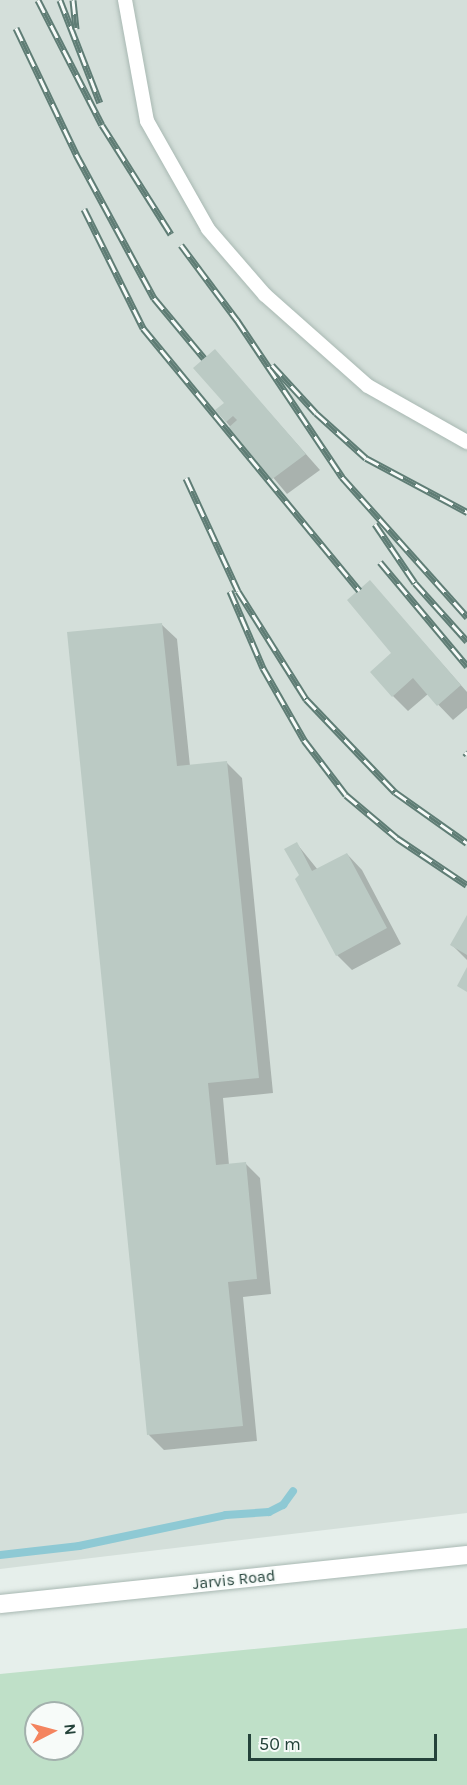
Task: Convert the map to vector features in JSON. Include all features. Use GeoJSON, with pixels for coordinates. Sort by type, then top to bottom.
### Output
{"type":"FeatureCollection","features":[{"type":"Feature","properties":{"kind":"street","name":"Jarvis Road"},"geometry":{"type":"LineString","coordinates":[[0,1604],[467,1555]]}},
{"type":"Feature","properties":{"kind":"lane"},"geometry":{"type":"LineString","coordinates":[[125,0],[147,121],[208,230],[265,295],[368,386],[467,442]]}},
{"type":"Feature","properties":{"kind":"shaded area"},"geometry":{"type":"Polygon","coordinates":[[[0,0],[467,0],[467,1513],[0,1569],[0,0]]]}},
{"type":"Feature","properties":{"kind":"green space"},"geometry":{"type":"Polygon","coordinates":[[[467,1628],[467,1785],[0,1785],[0,1674],[467,1628]]]}},
{"type":"Feature","properties":{"kind":"building"},"geometry":{"type":"Polygon","coordinates":[[[215,349],[306,454],[271,480],[227,429],[237,420],[233,416],[226,422],[215,410],[224,403],[193,368],[215,349]]]}},
{"type":"Feature","properties":{"kind":"building"},"geometry":{"type":"Polygon","coordinates":[[[370,580],[461,685],[437,706],[413,678],[392,697],[370,672],[391,653],[347,600],[370,580]]]}},
{"type":"Feature","properties":{"kind":"building"},"geometry":{"type":"Polygon","coordinates":[[[162,623],[177,766],[227,761],[259,1078],[208,1083],[216,1165],[246,1162],[257,1279],[228,1282],[243,1426],[147,1435],[67,632],[162,623]]]}},
{"type":"Feature","properties":{"kind":"building"},"geometry":{"type":"Polygon","coordinates":[[[297,842],[312,871],[347,853],[387,928],[336,956],[295,879],[299,875],[284,849],[297,842]]]}},
{"type":"Feature","properties":{"kind":"building"},"geometry":{"type":"Polygon","coordinates":[[[467,915],[467,955],[450,945],[467,915]]]}},
{"type":"Feature","properties":{"kind":"building"},"geometry":{"type":"Polygon","coordinates":[[[467,967],[467,992],[457,986],[467,967]]]}},
{"type":"Feature","properties":{"kind":"waterway"},"geometry":{"type":"LineString","coordinates":[[0,1555],[79,1546],[226,1515],[269,1512],[283,1505],[293,1491]]}},
{"type":"Feature","properties":{"kind":"railway"},"geometry":{"type":"LineString","coordinates":[[38,0],[102,125],[171,234]]}},
{"type":"Feature","properties":{"kind":"railway"},"geometry":{"type":"LineString","coordinates":[[60,0],[100,103]]}},
{"type":"Feature","properties":{"kind":"railway"},"geometry":{"type":"LineString","coordinates":[[73,0],[76,29]]}},
{"type":"Feature","properties":{"kind":"railway"},"geometry":{"type":"LineString","coordinates":[[16,28],[76,154],[154,298],[204,358]]}},
{"type":"Feature","properties":{"kind":"railway"},"geometry":{"type":"LineString","coordinates":[[84,209],[143,328],[359,590]]}},
{"type":"Feature","properties":{"kind":"railway"},"geometry":{"type":"LineString","coordinates":[[181,245],[237,320],[342,477],[467,617]]}},
{"type":"Feature","properties":{"kind":"railway"},"geometry":{"type":"LineString","coordinates":[[272,365],[316,413],[366,458],[467,512]]}},
{"type":"Feature","properties":{"kind":"railway"},"geometry":{"type":"LineString","coordinates":[[186,478],[238,591],[306,699],[395,792],[467,843]]}},
{"type":"Feature","properties":{"kind":"railway"},"geometry":{"type":"LineString","coordinates":[[375,524],[415,583],[467,641]]}},
{"type":"Feature","properties":{"kind":"railway"},"geometry":{"type":"LineString","coordinates":[[380,562],[467,666]]}},
{"type":"Feature","properties":{"kind":"railway"},"geometry":{"type":"LineString","coordinates":[[230,591],[263,668],[304,740],[346,795],[397,838],[467,885]]}}]}
